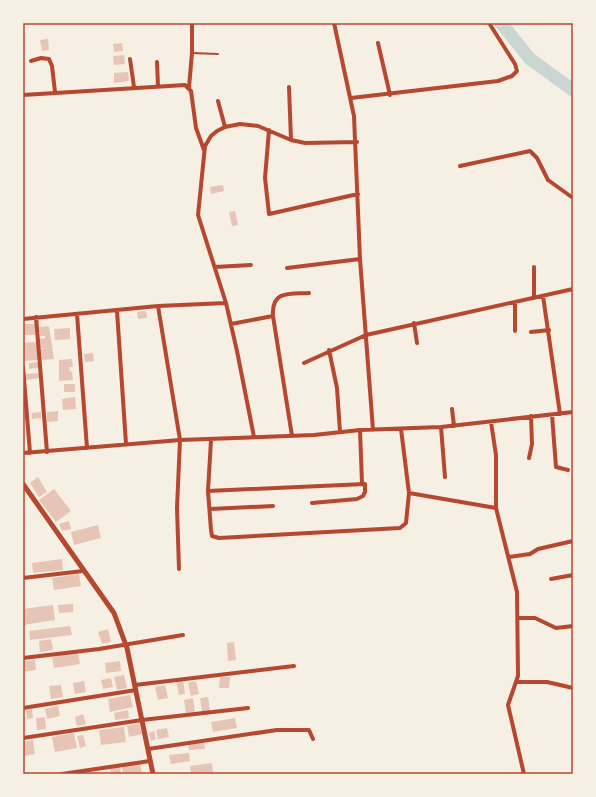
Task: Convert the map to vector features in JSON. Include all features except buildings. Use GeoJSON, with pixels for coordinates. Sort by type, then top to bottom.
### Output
{"type":"FeatureCollection","features":[{"type":"Feature","properties":{"kind":"street"},"geometry":{"type":"LineString","coordinates":[[192,23],[192,53],[189,87],[196,128],[204,151]]}},
{"type":"Feature","properties":{"kind":"street"},"geometry":{"type":"LineString","coordinates":[[334,23],[351,98],[357,142],[360,259],[373,430]]}},
{"type":"Feature","properties":{"kind":"street"},"geometry":{"type":"LineString","coordinates":[[351,98],[390,95],[498,81],[514,74],[517,69],[513,60],[489,23]]}},
{"type":"Feature","properties":{"kind":"street"},"geometry":{"type":"LineString","coordinates":[[378,43],[390,95]]}},
{"type":"Feature","properties":{"kind":"street"},"geometry":{"type":"LineString","coordinates":[[31,61],[41,58],[49,59],[52,66],[55,92]]}},
{"type":"Feature","properties":{"kind":"street"},"geometry":{"type":"LineString","coordinates":[[130,59],[134,87]]}},
{"type":"Feature","properties":{"kind":"street"},"geometry":{"type":"LineString","coordinates":[[157,62],[158,86]]}},
{"type":"Feature","properties":{"kind":"street"},"geometry":{"type":"LineString","coordinates":[[23,95],[134,87],[182,85],[189,87]]}},
{"type":"Feature","properties":{"kind":"street"},"geometry":{"type":"LineString","coordinates":[[289,87],[290,140]]}},
{"type":"Feature","properties":{"kind":"street"},"geometry":{"type":"LineString","coordinates":[[218,101],[225,127]]}},
{"type":"Feature","properties":{"kind":"street"},"geometry":{"type":"LineString","coordinates":[[254,437],[226,303],[215,267],[204,241],[198,215],[204,151],[207,142],[211,136],[225,127],[240,124],[252,124],[290,140],[317,144],[357,142]]}},
{"type":"Feature","properties":{"kind":"street"},"geometry":{"type":"LineString","coordinates":[[269,130],[265,178],[268,214],[358,194]]}},
{"type":"Feature","properties":{"kind":"street"},"geometry":{"type":"LineString","coordinates":[[460,166],[530,151],[537,158],[548,180],[573,198]]}},
{"type":"Feature","properties":{"kind":"street"},"geometry":{"type":"LineString","coordinates":[[287,268],[360,259]]}},
{"type":"Feature","properties":{"kind":"street"},"geometry":{"type":"LineString","coordinates":[[215,267],[251,265]]}},
{"type":"Feature","properties":{"kind":"street"},"geometry":{"type":"LineString","coordinates":[[534,267],[534,298]]}},
{"type":"Feature","properties":{"kind":"street"},"geometry":{"type":"LineString","coordinates":[[304,363],[366,335],[414,323],[573,289]]}},
{"type":"Feature","properties":{"kind":"street"},"geometry":{"type":"LineString","coordinates":[[292,436],[273,316],[273,302],[279,296],[292,293],[309,293]]}},
{"type":"Feature","properties":{"kind":"street"},"geometry":{"type":"LineString","coordinates":[[543,296],[560,414]]}},
{"type":"Feature","properties":{"kind":"street"},"geometry":{"type":"LineString","coordinates":[[515,302],[515,331]]}},
{"type":"Feature","properties":{"kind":"street"},"geometry":{"type":"LineString","coordinates":[[23,319],[158,306],[226,303]]}},
{"type":"Feature","properties":{"kind":"street"},"geometry":{"type":"LineString","coordinates":[[158,306],[180,440],[177,508],[179,568]]}},
{"type":"Feature","properties":{"kind":"street"},"geometry":{"type":"LineString","coordinates":[[117,311],[126,444]]}},
{"type":"Feature","properties":{"kind":"street"},"geometry":{"type":"LineString","coordinates":[[76,314],[87,448]]}},
{"type":"Feature","properties":{"kind":"street"},"geometry":{"type":"LineString","coordinates":[[231,324],[273,316]]}},
{"type":"Feature","properties":{"kind":"street"},"geometry":{"type":"LineString","coordinates":[[36,318],[47,452]]}},
{"type":"Feature","properties":{"kind":"street"},"geometry":{"type":"LineString","coordinates":[[414,323],[417,342]]}},
{"type":"Feature","properties":{"kind":"street"},"geometry":{"type":"LineString","coordinates":[[531,332],[549,330]]}},
{"type":"Feature","properties":{"kind":"street"},"geometry":{"type":"LineString","coordinates":[[330,350],[337,388],[340,432]]}},
{"type":"Feature","properties":{"kind":"street"},"geometry":{"type":"LineString","coordinates":[[23,367],[30,453]]}},
{"type":"Feature","properties":{"kind":"street"},"geometry":{"type":"LineString","coordinates":[[452,409],[454,426]]}},
{"type":"Feature","properties":{"kind":"street"},"geometry":{"type":"LineString","coordinates":[[23,453],[180,440],[292,436],[360,430],[401,430],[454,426],[573,412]]}},
{"type":"Feature","properties":{"kind":"street"},"geometry":{"type":"LineString","coordinates":[[552,414],[556,467],[568,470]]}},
{"type":"Feature","properties":{"kind":"street"},"geometry":{"type":"LineString","coordinates":[[529,458],[532,444],[531,416]]}},
{"type":"Feature","properties":{"kind":"street"},"geometry":{"type":"LineString","coordinates":[[491,422],[496,455],[496,508],[517,592],[519,646],[517,682],[508,705],[524,774]]}},
{"type":"Feature","properties":{"kind":"street"},"geometry":{"type":"LineString","coordinates":[[441,427],[445,477]]}},
{"type":"Feature","properties":{"kind":"street"},"geometry":{"type":"LineString","coordinates":[[312,503],[357,499],[363,496],[366,487],[362,483],[360,430]]}},
{"type":"Feature","properties":{"kind":"street"},"geometry":{"type":"LineString","coordinates":[[212,440],[208,491],[212,536],[219,538],[400,528],[406,523],[409,493],[401,430]]}},
{"type":"Feature","properties":{"kind":"street"},"geometry":{"type":"LineString","coordinates":[[208,491],[362,483]]}},
{"type":"Feature","properties":{"kind":"street"},"geometry":{"type":"LineString","coordinates":[[23,484],[114,613],[126,644],[153,774]]}},
{"type":"Feature","properties":{"kind":"street"},"geometry":{"type":"LineString","coordinates":[[409,493],[496,508]]}},
{"type":"Feature","properties":{"kind":"street"},"geometry":{"type":"LineString","coordinates":[[210,509],[273,506]]}},
{"type":"Feature","properties":{"kind":"street"},"geometry":{"type":"LineString","coordinates":[[509,557],[530,554],[538,549],[573,541]]}},
{"type":"Feature","properties":{"kind":"street"},"geometry":{"type":"LineString","coordinates":[[23,578],[83,571]]}},
{"type":"Feature","properties":{"kind":"street"},"geometry":{"type":"LineString","coordinates":[[551,579],[573,575]]}},
{"type":"Feature","properties":{"kind":"street"},"geometry":{"type":"LineString","coordinates":[[518,618],[535,618],[556,628],[573,626]]}},
{"type":"Feature","properties":{"kind":"street"},"geometry":{"type":"LineString","coordinates":[[23,658],[183,635]]}},
{"type":"Feature","properties":{"kind":"street"},"geometry":{"type":"LineString","coordinates":[[23,708],[135,687],[294,666]]}},
{"type":"Feature","properties":{"kind":"street"},"geometry":{"type":"LineString","coordinates":[[517,682],[547,682],[573,688]]}},
{"type":"Feature","properties":{"kind":"street"},"geometry":{"type":"LineString","coordinates":[[23,738],[142,720],[248,708]]}},
{"type":"Feature","properties":{"kind":"street"},"geometry":{"type":"LineString","coordinates":[[148,749],[277,730],[309,730],[313,739]]}},
{"type":"Feature","properties":{"kind":"street"},"geometry":{"type":"LineString","coordinates":[[62,774],[150,761]]}},
{"type":"Feature","properties":{"kind":"lane"},"geometry":{"type":"LineString","coordinates":[[192,53],[218,54]]}},
{"type":"Feature","properties":{"kind":"waterway"},"geometry":{"type":"LineString","coordinates":[[501,23],[530,59],[573,90]]}}]}
